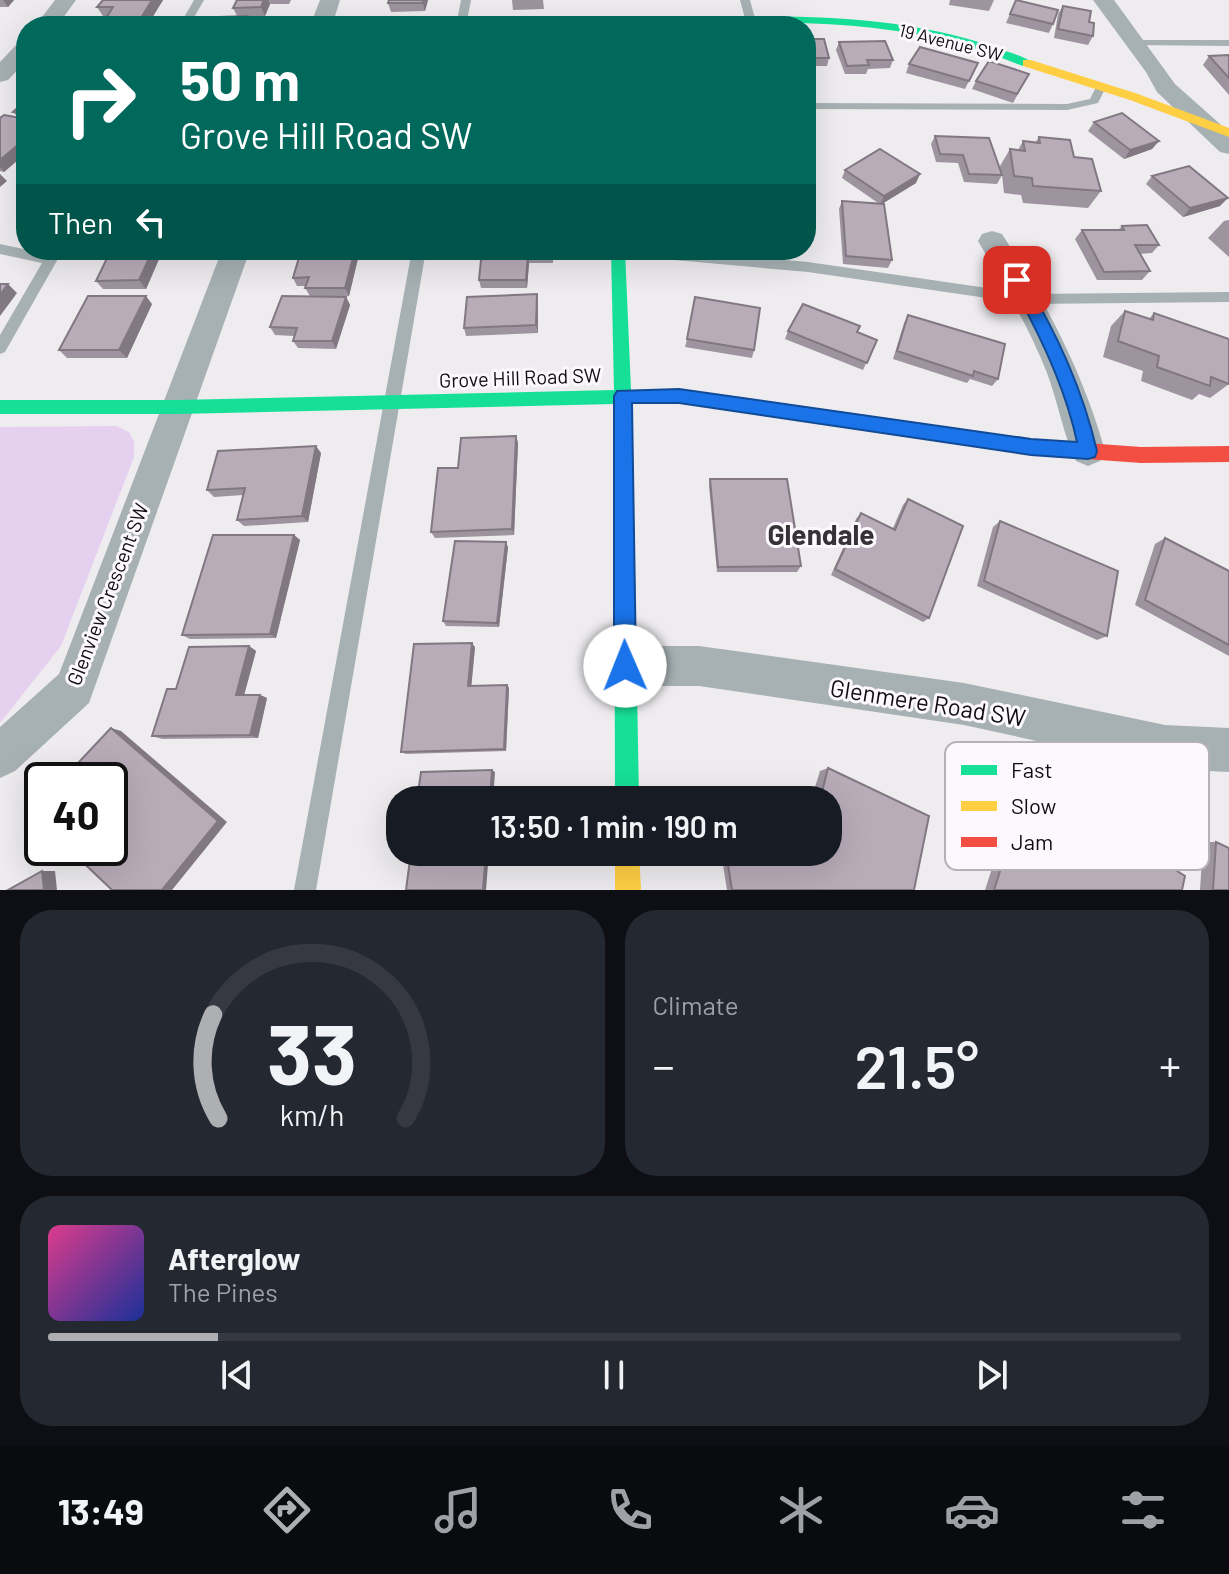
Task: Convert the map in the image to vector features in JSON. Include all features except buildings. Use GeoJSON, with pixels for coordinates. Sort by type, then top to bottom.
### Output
{"type":"FeatureCollection","features":[{"type":"Feature","properties":{"kind":"street"},"geometry":{"type":"LineString","coordinates":[[54,16],[66,0]]}},
{"type":"Feature","properties":{"kind":"street"},"geometry":{"type":"LineString","coordinates":[[1103,0],[1165,87],[1229,146]]}},
{"type":"Feature","properties":{"kind":"street","name":"19 Avenue SW"},"geometry":{"type":"LineString","coordinates":[[816,21],[885,26],[936,34],[1101,87],[1229,133]]}},
{"type":"Feature","properties":{"kind":"street"},"geometry":{"type":"LineString","coordinates":[[0,75],[16,58]]}},
{"type":"Feature","properties":{"kind":"street"},"geometry":{"type":"LineString","coordinates":[[992,241],[1029,299],[1079,411],[1088,451]]}},
{"type":"Feature","properties":{"kind":"street","name":"Glenview Crescent SW"},"geometry":{"type":"LineString","coordinates":[[0,756],[74,688],[232,260]]}},
{"type":"Feature","properties":{"kind":"street"},"geometry":{"type":"LineString","coordinates":[[618,260],[623,396],[627,786]]}},
{"type":"Feature","properties":{"kind":"street","name":"Grove Hill Road SW"},"geometry":{"type":"LineString","coordinates":[[0,407],[177,407],[679,396],[1031,447],[1141,455],[1229,454]]}},
{"type":"Feature","properties":{"kind":"street","name":"Glenmere Road SW"},"geometry":{"type":"LineString","coordinates":[[625,666],[699,666],[964,704],[1142,742]]}},
{"type":"Feature","properties":{"kind":"street","name":"Glenmere Road SW"},"geometry":{"type":"LineString","coordinates":[[1209,749],[1229,750]]}},
{"type":"Feature","properties":{"kind":"street"},"geometry":{"type":"LineString","coordinates":[[627,866],[628,890]]}},
{"type":"Feature","properties":{"kind":"lane"},"geometry":{"type":"LineString","coordinates":[[1135,42],[1229,43]]}},
{"type":"Feature","properties":{"kind":"lane"},"geometry":{"type":"LineString","coordinates":[[816,106],[1067,107],[1094,101],[1101,87]]}},
{"type":"Feature","properties":{"kind":"lane"},"geometry":{"type":"LineString","coordinates":[[0,348],[50,260]]}},
{"type":"Feature","properties":{"kind":"lane"},"geometry":{"type":"LineString","coordinates":[[305,890],[417,260]]}},
{"type":"Feature","properties":{"kind":"lane"},"geometry":{"type":"LineString","coordinates":[[730,260],[808,267],[1029,299],[1229,297]]}},
{"type":"Feature","properties":{"kind":"lane"},"geometry":{"type":"LineString","coordinates":[[806,260],[808,267]]}},
{"type":"Feature","properties":{"kind":"shaded area"},"geometry":{"type":"Polygon","coordinates":[[[116,426],[129,432],[134,442],[134,457],[61,646],[0,723],[0,427],[116,426]]]}},
{"type":"Feature","properties":{"kind":"traffic: fast"},"geometry":{"type":"LineString","coordinates":[[816,20],[895,27],[946,37],[1027,63]]}},
{"type":"Feature","properties":{"kind":"traffic: fast"},"geometry":{"type":"LineString","coordinates":[[618,260],[623,396],[627,786]]}},
{"type":"Feature","properties":{"kind":"traffic: fast"},"geometry":{"type":"LineString","coordinates":[[0,407],[177,407],[679,396],[798,413]]}},
{"type":"Feature","properties":{"kind":"traffic: slow"},"geometry":{"type":"LineString","coordinates":[[1027,63],[1134,97],[1229,133]]}},
{"type":"Feature","properties":{"kind":"traffic: slow"},"geometry":{"type":"LineString","coordinates":[[627,866],[628,890]]}},
{"type":"Feature","properties":{"kind":"traffic: jam"},"geometry":{"type":"LineString","coordinates":[[798,413],[1031,447],[1141,455],[1229,454]]}},
{"type":"Feature","properties":{"kind":"district","name":"Glendale"},"geometry":{"type":"Point","coordinates":[821,534]}},
{"type":"Feature","properties":{"kind":"route"},"geometry":{"type":"LineString","coordinates":[[625,666],[623,396],[679,396],[1031,447],[1088,451],[1079,411],[1029,299],[1017,280]]}}]}
